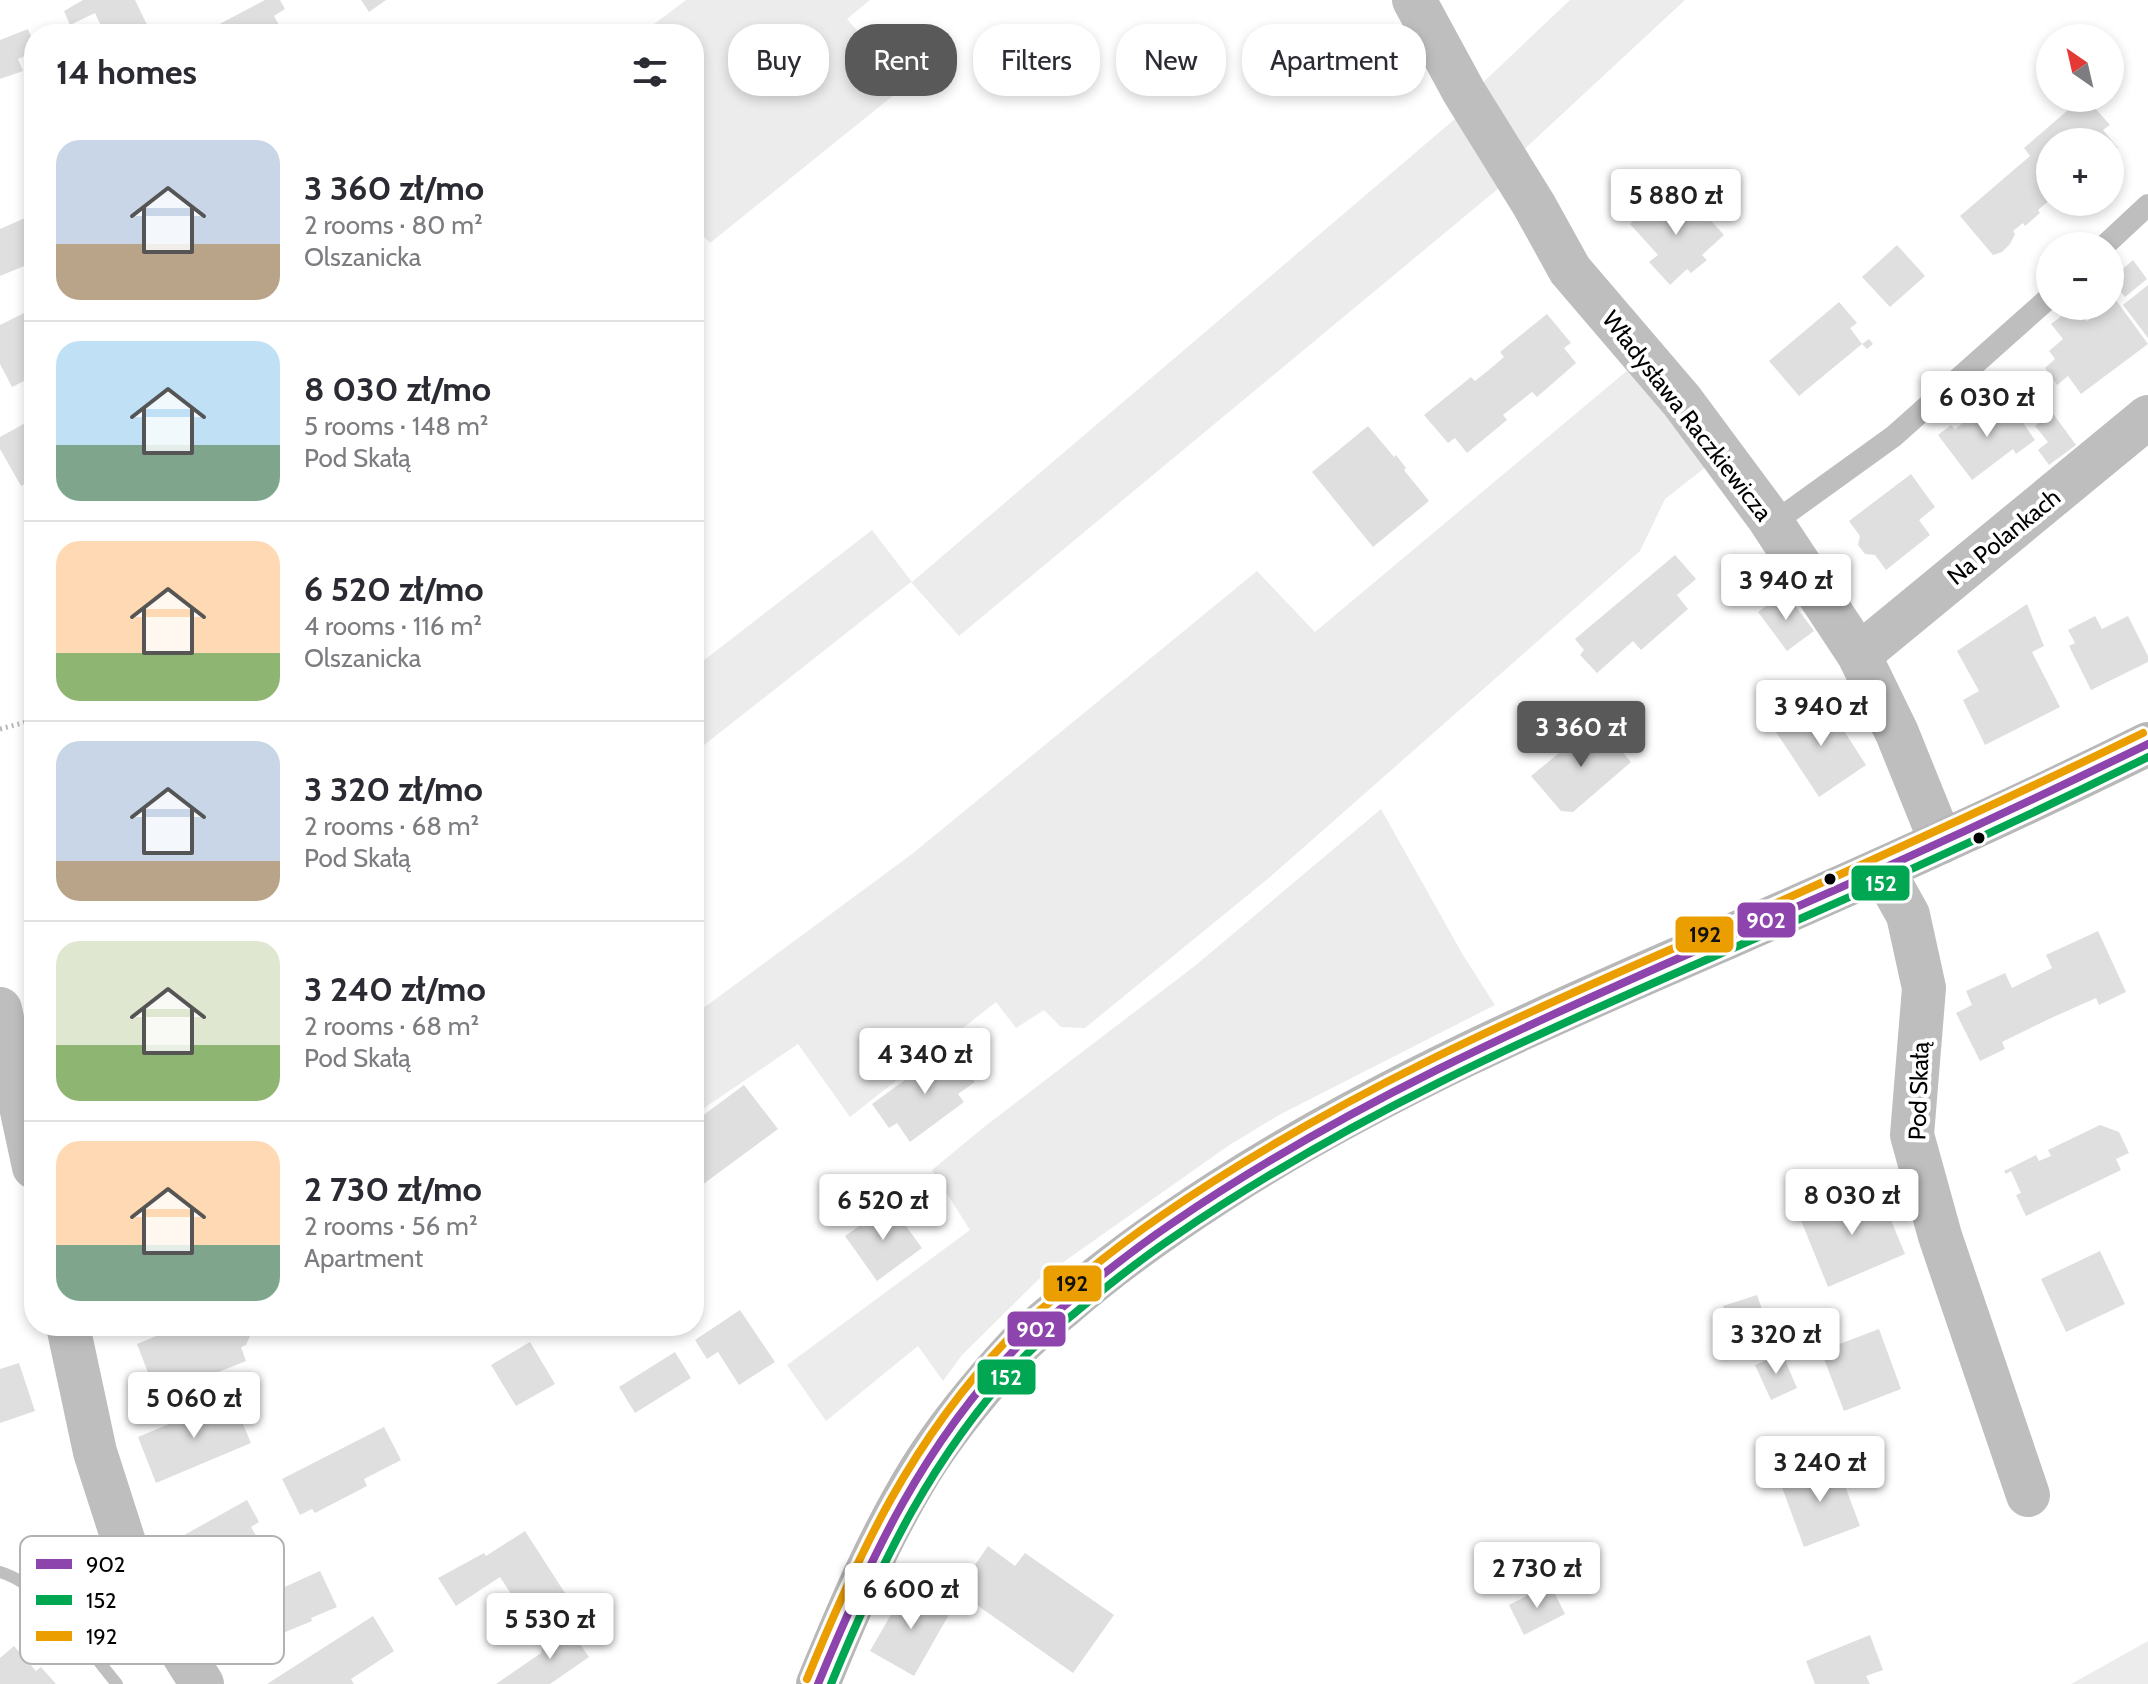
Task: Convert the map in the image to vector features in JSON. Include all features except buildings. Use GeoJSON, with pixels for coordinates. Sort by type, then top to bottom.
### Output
{"type":"FeatureCollection","features":[{"type":"Feature","properties":{"kind":"street","name":"Władysława Raczkiewicza"},"geometry":{"type":"LineString","coordinates":[[1414,0],[1464,92],[1570,270],[1682,401],[1772,524],[1859,655],[1897,733],[1941,842]]}},
{"type":"Feature","properties":{"kind":"street","name":"Na Polankach"},"geometry":{"type":"LineString","coordinates":[[1859,655],[2148,417]]}},
{"type":"Feature","properties":{"kind":"street"},"geometry":{"type":"LineString","coordinates":[[818,1684],[882,1539],[920,1471],[961,1412],[1022,1342],[1096,1278],[1180,1217],[1268,1159],[1359,1108],[1479,1048],[1883,870],[2148,744]]}},
{"type":"Feature","properties":{"kind":"street","name":"Pod Skałą"},"geometry":{"type":"LineString","coordinates":[[1883,870],[1908,915],[1924,988],[1912,1135],[1940,1236],[2028,1495]]}},
{"type":"Feature","properties":{"kind":"street"},"geometry":{"type":"LineString","coordinates":[[0,1009],[24,1121]]}},
{"type":"Feature","properties":{"kind":"street"},"geometry":{"type":"LineString","coordinates":[[70,1336],[95,1452],[122,1536]]}},
{"type":"Feature","properties":{"kind":"street"},"geometry":{"type":"LineString","coordinates":[[189,1664],[202,1684]]}},
{"type":"Feature","properties":{"kind":"lane"},"geometry":{"type":"LineString","coordinates":[[2119,232],[2148,205]]}},
{"type":"Feature","properties":{"kind":"lane"},"geometry":{"type":"LineString","coordinates":[[1772,524],[1894,436],[2036,309]]}},
{"type":"Feature","properties":{"kind":"path"},"geometry":{"type":"LineString","coordinates":[[0,729],[24,723]]}},
{"type":"Feature","properties":{"kind":"shaded area"},"geometry":{"type":"Polygon","coordinates":[[[686,0],[870,0],[847,19],[851,24],[845,24],[845,96],[893,96],[710,243],[704,237],[704,24],[654,24],[686,0]]]}},
{"type":"Feature","properties":{"kind":"shaded area"},"geometry":{"type":"Polygon","coordinates":[[[1570,0],[1685,0],[1516,157],[1476,89],[1570,0]]]}},
{"type":"Feature","properties":{"kind":"shaded area"},"geometry":{"type":"Polygon","coordinates":[[[1463,112],[1505,183],[959,636],[911,582],[704,745],[704,660],[872,530],[912,582],[1463,112]]]}},
{"type":"Feature","properties":{"kind":"shaded area"},"geometry":{"type":"Polygon","coordinates":[[[1635,364],[1711,463],[1665,499],[1640,551],[1270,877],[1085,1028],[1061,1027],[1044,1010],[1016,1028],[996,1002],[850,1117],[798,1044],[704,1108],[704,1008],[912,854],[1257,571],[1315,632],[1635,364]]]}},
{"type":"Feature","properties":{"kind":"shaded area"},"geometry":{"type":"Polygon","coordinates":[[[1381,809],[1463,955],[1495,1005],[1279,1115],[1228,1146],[1038,1280],[962,1355],[943,1381],[918,1346],[826,1421],[787,1365],[970,1230],[932,1170],[1196,965],[1381,809]]]}},
{"type":"Feature","properties":{"kind":"shaded area"},"geometry":{"type":"Polygon","coordinates":[[[2148,1641],[2148,1684],[2071,1684],[2148,1641]]]}},
{"type":"Feature","properties":{"kind":"waterway"},"geometry":{"type":"LineString","coordinates":[[0,1572],[20,1581]]}},
{"type":"Feature","properties":{"kind":"waterway"},"geometry":{"type":"LineString","coordinates":[[101,1664],[117,1684]]}},
{"type":"Feature","properties":{"kind":"transit line","name":"192"},"geometry":{"type":"LineString","coordinates":[[807,1679],[847,1586],[891,1499],[916,1457],[974,1377],[1021,1326],[1148,1225],[1292,1133],[1429,1060],[1569,994],[1928,835],[2143,733]]}},
{"type":"Feature","properties":{"kind":"transit line","name":"902"},"geometry":{"type":"LineString","coordinates":[[818,1684],[879,1547],[902,1504],[954,1422],[1024,1340],[1157,1234],[1302,1142],[1438,1069],[1577,1003],[1934,845],[2148,744]]}},
{"type":"Feature","properties":{"kind":"transit line","name":"152"},"geometry":{"type":"LineString","coordinates":[[831,1684],[870,1594],[912,1511],[936,1471],[992,1393],[1050,1333],[1162,1245],[1304,1155],[1438,1083],[1933,859],[2148,757]]}}]}
